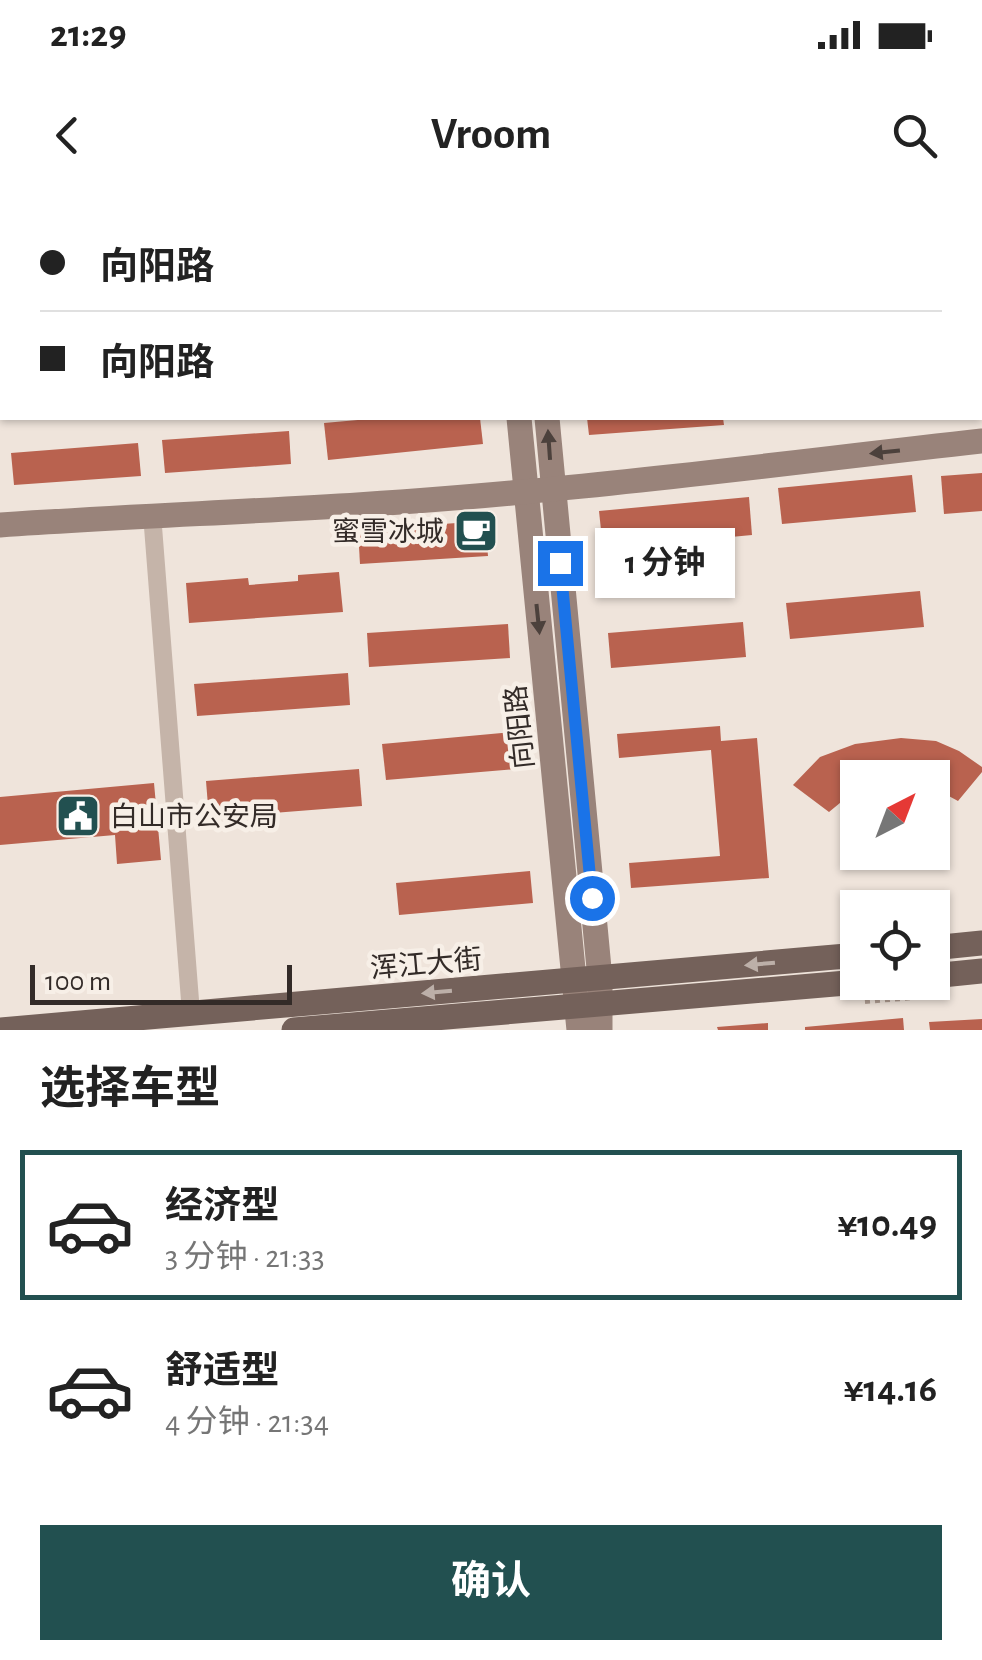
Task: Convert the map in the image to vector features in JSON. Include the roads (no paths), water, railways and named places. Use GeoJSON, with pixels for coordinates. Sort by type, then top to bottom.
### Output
{"type":"FeatureCollection","features":[{"type":"Feature","properties":{"kind":"main road","name":"向阳路"},"geometry":{"type":"LineString","coordinates":[[519,420],[588,1005]]}},
{"type":"Feature","properties":{"kind":"main road","name":"向阳路"},"geometry":{"type":"LineString","coordinates":[[548,420],[588,1005]]}},
{"type":"Feature","properties":{"kind":"main road"},"geometry":{"type":"LineString","coordinates":[[0,525],[352,506],[526,492],[982,441]]}},
{"type":"Feature","properties":{"kind":"main road"},"geometry":{"type":"LineString","coordinates":[[950,947],[982,944]]}},
{"type":"Feature","properties":{"kind":"main road","name":"浑江大街"},"geometry":{"type":"LineString","coordinates":[[0,1030],[191,1013],[588,1005],[840,958]]}},
{"type":"Feature","properties":{"kind":"main road"},"geometry":{"type":"LineString","coordinates":[[950,975],[982,972]]}},
{"type":"Feature","properties":{"kind":"main road","name":"浑江大街"},"geometry":{"type":"LineString","coordinates":[[294,1030],[840,984]]}},
{"type":"Feature","properties":{"kind":"street"},"geometry":{"type":"LineString","coordinates":[[152,514],[191,1013]]}},
{"type":"Feature","properties":{"kind":"place","name":"蜜雪冰城"},"geometry":{"type":"Point","coordinates":[476,531]}},
{"type":"Feature","properties":{"kind":"place","name":"白山市公安局"},"geometry":{"type":"Point","coordinates":[78,816]}}]}
